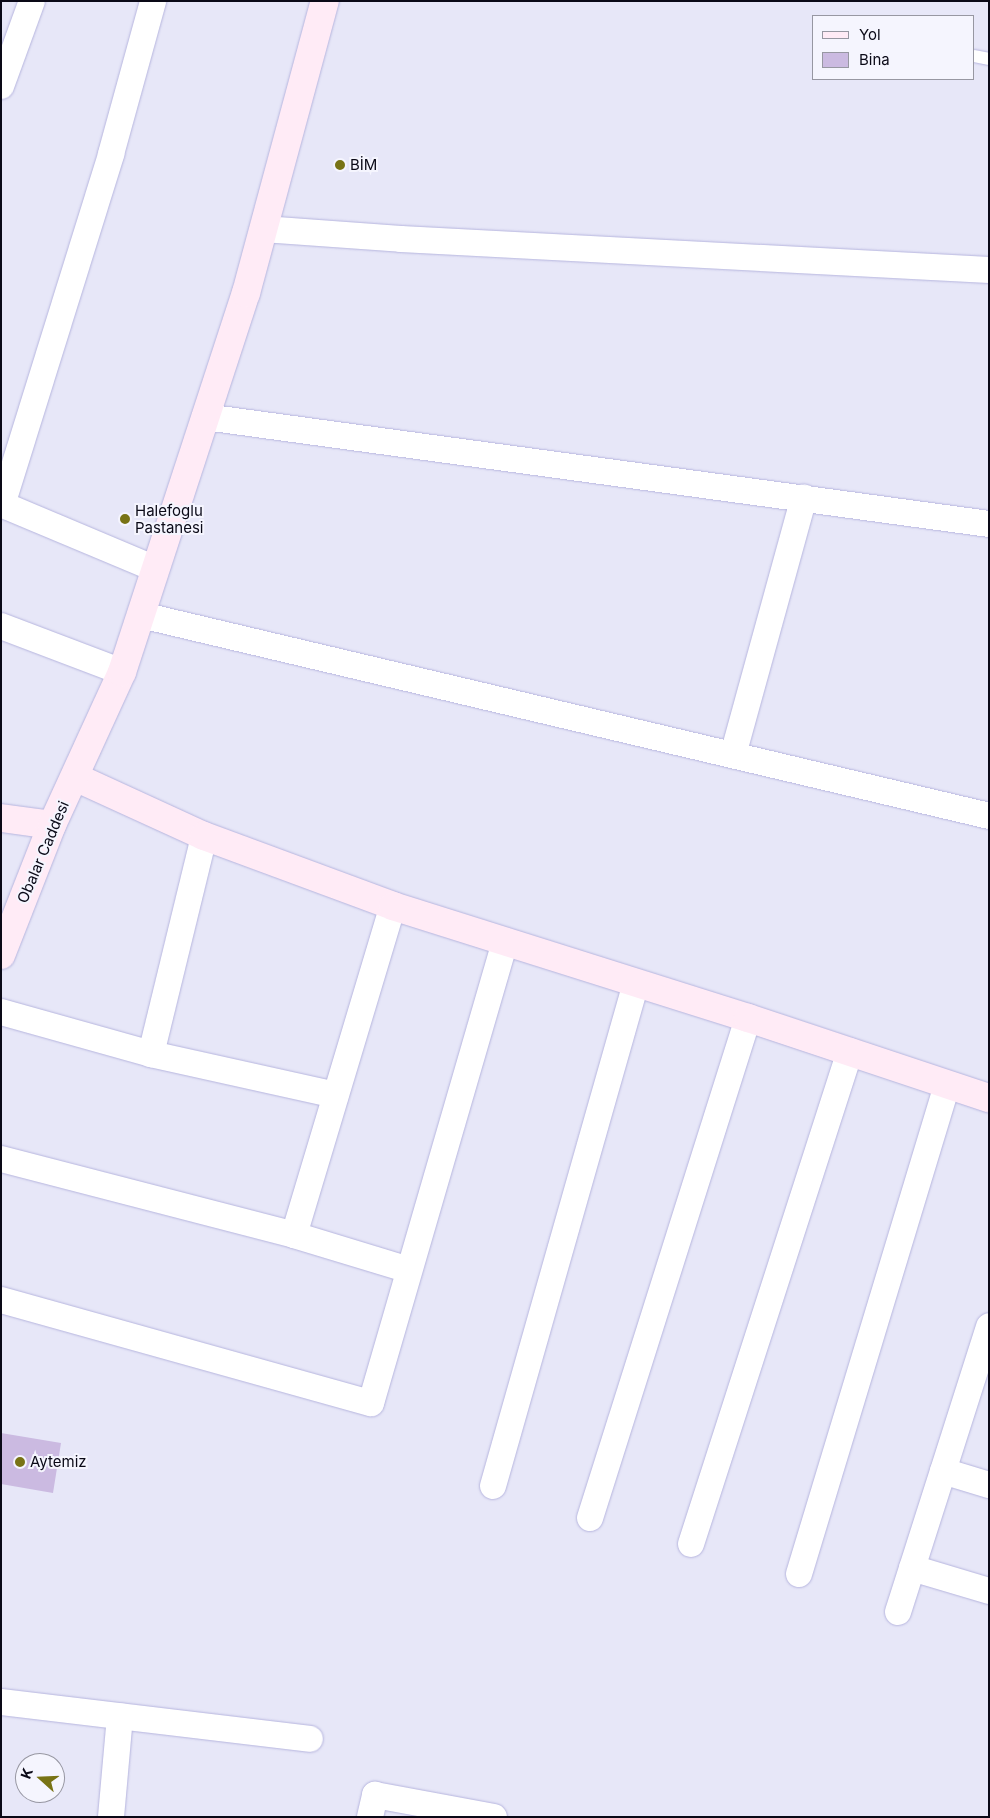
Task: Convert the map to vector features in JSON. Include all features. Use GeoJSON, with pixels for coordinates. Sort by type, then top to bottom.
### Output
{"type":"FeatureCollection","features":[{"type":"Feature","properties":{"kind":"main road","name":"Obalar Caddesi"},"geometry":{"type":"LineString","coordinates":[[2,950],[52,825],[76,777],[122,672],[246,293],[326,1]]}},
{"type":"Feature","properties":{"kind":"main road"},"geometry":{"type":"LineString","coordinates":[[76,777],[204,836],[393,906],[748,1018],[989,1098]]}},
{"type":"Feature","properties":{"kind":"main road"},"geometry":{"type":"LineString","coordinates":[[1,818],[52,825]]}},
{"type":"Feature","properties":{"kind":"street"},"geometry":{"type":"LineString","coordinates":[[1,86],[32,1]]}},
{"type":"Feature","properties":{"kind":"street"},"geometry":{"type":"LineString","coordinates":[[153,1],[111,154],[2,504],[156,569]]}},
{"type":"Feature","properties":{"kind":"street"},"geometry":{"type":"LineString","coordinates":[[263,229],[401,240],[989,270]]}},
{"type":"Feature","properties":{"kind":"street"},"geometry":{"type":"LineString","coordinates":[[205,417],[989,524]]}},
{"type":"Feature","properties":{"kind":"street"},"geometry":{"type":"LineString","coordinates":[[733,755],[804,498]]}},
{"type":"Feature","properties":{"kind":"street"},"geometry":{"type":"LineString","coordinates":[[141,615],[989,816]]}},
{"type":"Feature","properties":{"kind":"street"},"geometry":{"type":"LineString","coordinates":[[1,626],[122,672]]}},
{"type":"Feature","properties":{"kind":"street"},"geometry":{"type":"LineString","coordinates":[[151,1054],[204,836]]}},
{"type":"Feature","properties":{"kind":"street"},"geometry":{"type":"LineString","coordinates":[[294,1235],[393,906]]}},
{"type":"Feature","properties":{"kind":"street"},"geometry":{"type":"LineString","coordinates":[[1,1300],[371,1403],[505,941]]}},
{"type":"Feature","properties":{"kind":"street"},"geometry":{"type":"LineString","coordinates":[[493,1486],[636,983]]}},
{"type":"Feature","properties":{"kind":"street"},"geometry":{"type":"LineString","coordinates":[[1,1012],[151,1054],[336,1095]]}},
{"type":"Feature","properties":{"kind":"street"},"geometry":{"type":"LineString","coordinates":[[590,1518],[748,1018]]}},
{"type":"Feature","properties":{"kind":"street"},"geometry":{"type":"LineString","coordinates":[[691,1544],[850,1051]]}},
{"type":"Feature","properties":{"kind":"street"},"geometry":{"type":"LineString","coordinates":[[799,1574],[947,1085]]}},
{"type":"Feature","properties":{"kind":"street"},"geometry":{"type":"LineString","coordinates":[[1,1159],[294,1235],[409,1270]]}},
{"type":"Feature","properties":{"kind":"street"},"geometry":{"type":"LineString","coordinates":[[898,1612],[943,1472],[985,1356],[989,1326]]}},
{"type":"Feature","properties":{"kind":"street"},"geometry":{"type":"LineString","coordinates":[[943,1472],[989,1485]]}},
{"type":"Feature","properties":{"kind":"street"},"geometry":{"type":"LineString","coordinates":[[912,1568],[989,1591]]}},
{"type":"Feature","properties":{"kind":"street"},"geometry":{"type":"LineString","coordinates":[[1,1702],[310,1739]]}},
{"type":"Feature","properties":{"kind":"street"},"geometry":{"type":"LineString","coordinates":[[111,1817],[120,1716]]}},
{"type":"Feature","properties":{"kind":"street"},"geometry":{"type":"LineString","coordinates":[[373,1806],[494,1817]]}},
{"type":"Feature","properties":{"kind":"lane"},"geometry":{"type":"LineString","coordinates":[[975,56],[989,59]]}},
{"type":"Feature","properties":{"kind":"building"},"geometry":{"type":"Polygon","coordinates":[[[1,1433],[61,1443],[53,1493],[1,1484],[1,1433]]]}},
{"type":"Feature","properties":{"kind":"place","name":"BİM"},"geometry":{"type":"Point","coordinates":[340,165]}},
{"type":"Feature","properties":{"kind":"place","name":"Halefoglu Pastanesi"},"geometry":{"type":"Point","coordinates":[125,519]}},
{"type":"Feature","properties":{"kind":"place","name":"Aytemiz"},"geometry":{"type":"Point","coordinates":[20,1462]}}]}
